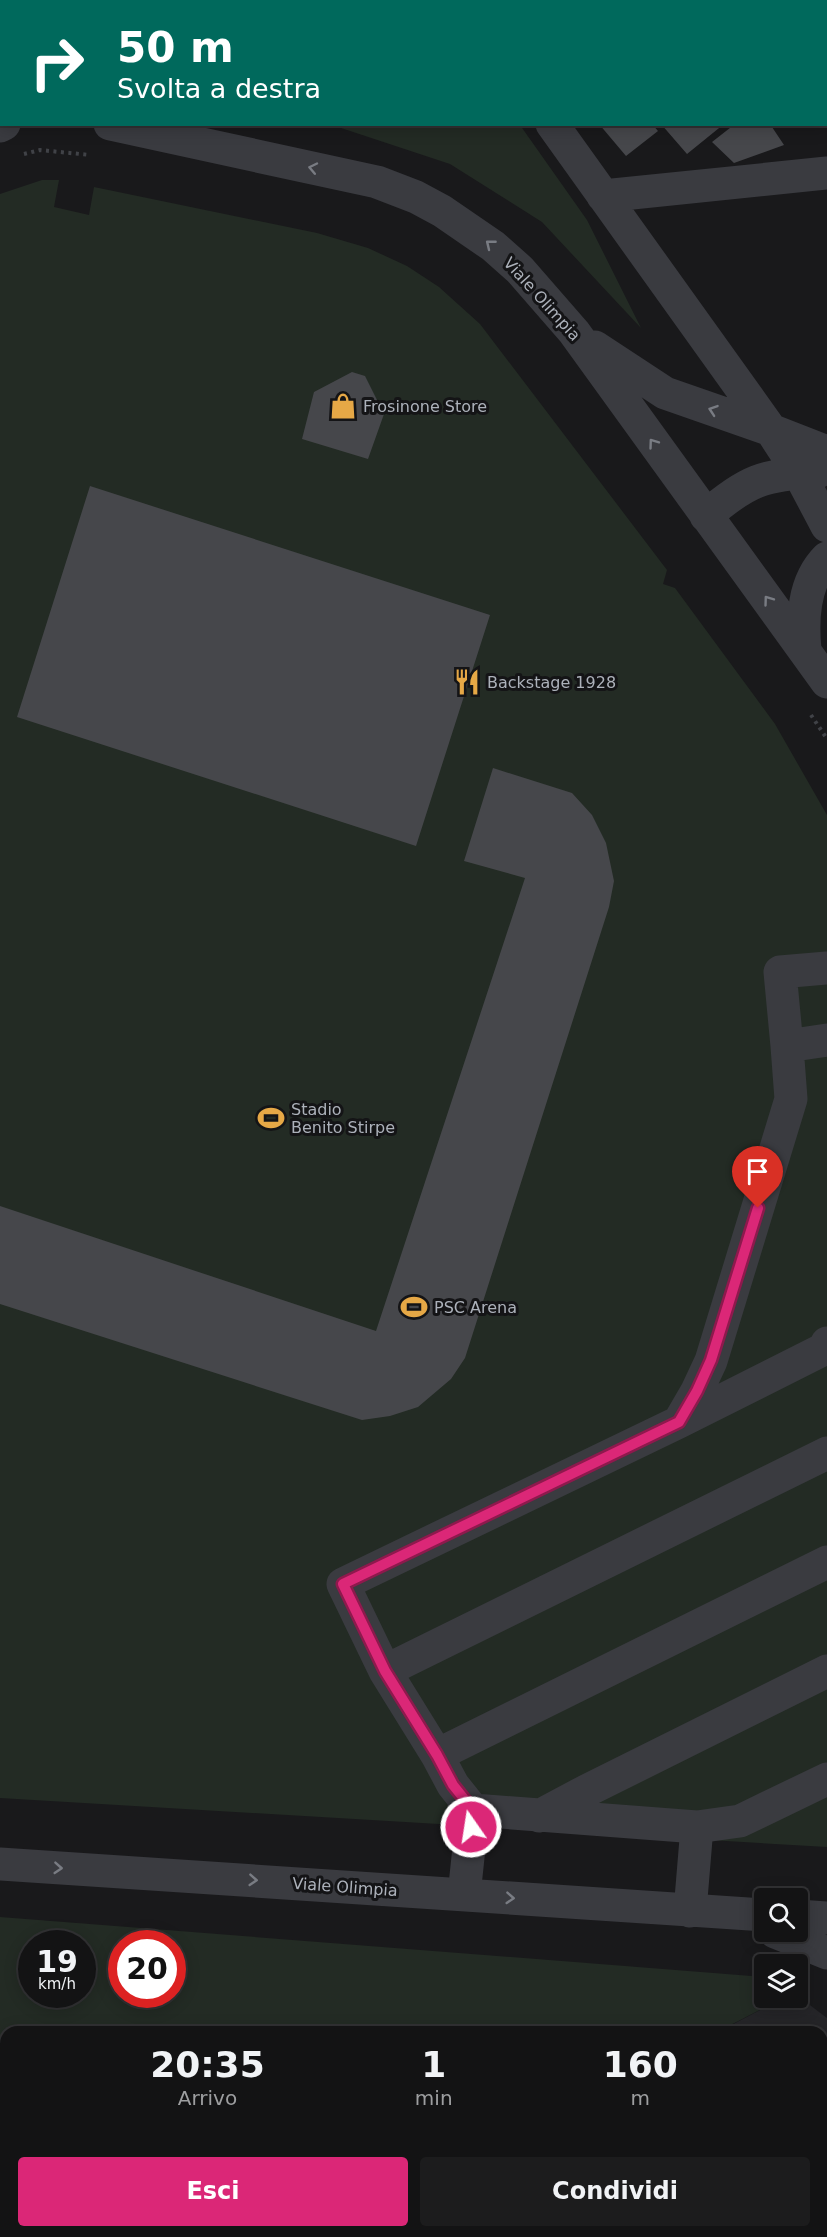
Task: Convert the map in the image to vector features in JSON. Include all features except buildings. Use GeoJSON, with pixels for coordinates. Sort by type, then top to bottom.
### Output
{"type":"FeatureCollection","features":[{"type":"Feature","properties":{"kind":"street","name":"Viale Olimpia"},"geometry":{"type":"LineString","coordinates":[[119,126],[377,182],[416,197],[467,227],[493,246],[520,270],[574,332],[827,682]]}},
{"type":"Feature","properties":{"kind":"street"},"geometry":{"type":"LineString","coordinates":[[553,126],[771,430],[813,472],[827,526]]}},
{"type":"Feature","properties":{"kind":"street"},"geometry":{"type":"LineString","coordinates":[[603,196],[827,173]]}},
{"type":"Feature","properties":{"kind":"street"},"geometry":{"type":"LineString","coordinates":[[574,332],[633,374],[665,393],[827,452]]}},
{"type":"Feature","properties":{"kind":"street"},"geometry":{"type":"LineString","coordinates":[[706,516],[743,486],[759,479],[813,472]]}},
{"type":"Feature","properties":{"kind":"street"},"geometry":{"type":"LineString","coordinates":[[805,650],[802,624],[805,602],[811,583],[821,564],[827,558]]}},
{"type":"Feature","properties":{"kind":"street"},"geometry":{"type":"LineString","coordinates":[[679,1422],[711,1360],[791,1100],[780,972],[827,968]]}},
{"type":"Feature","properties":{"kind":"street"},"geometry":{"type":"LineString","coordinates":[[787,1046],[827,1040]]}},
{"type":"Feature","properties":{"kind":"street"},"geometry":{"type":"LineString","coordinates":[[464,1895],[473,1810],[453,1785],[385,1671],[343,1584],[679,1422],[826,1348],[827,1343]]}},
{"type":"Feature","properties":{"kind":"street"},"geometry":{"type":"LineString","coordinates":[[385,1671],[827,1453]]}},
{"type":"Feature","properties":{"kind":"street"},"geometry":{"type":"LineString","coordinates":[[437,1755],[827,1562]]}},
{"type":"Feature","properties":{"kind":"street"},"geometry":{"type":"LineString","coordinates":[[539,1816],[827,1671]]}},
{"type":"Feature","properties":{"kind":"street"},"geometry":{"type":"LineString","coordinates":[[473,1810],[697,1827],[740,1821],[827,1779]]}},
{"type":"Feature","properties":{"kind":"street"},"geometry":{"type":"LineString","coordinates":[[690,1911],[697,1827]]}},
{"type":"Feature","properties":{"kind":"street","name":"Viale Olimpia"},"geometry":{"type":"LineString","coordinates":[[0,1864],[754,1914]]}},
{"type":"Feature","properties":{"kind":"street","name":"Viale Olimpia"},"geometry":{"type":"LineString","coordinates":[[690,1911],[754,1927]]}},
{"type":"Feature","properties":{"kind":"street"},"geometry":{"type":"LineString","coordinates":[[808,1917],[827,1918]]}},
{"type":"Feature","properties":{"kind":"street"},"geometry":{"type":"LineString","coordinates":[[800,1942],[827,1953]]}},
{"type":"Feature","properties":{"kind":"path"},"geometry":{"type":"LineString","coordinates":[[20,154],[40,150],[78,152],[100,157]]}},
{"type":"Feature","properties":{"kind":"shaded area"},"geometry":{"type":"Polygon","coordinates":[[[335,126],[521,126],[587,220],[641,328],[542,222],[450,164],[335,126]]]}},
{"type":"Feature","properties":{"kind":"shaded area","name":"PSC Arena"},"geometry":{"type":"Polygon","coordinates":[[[42,180],[59,180],[54,207],[89,215],[94,187],[317,233],[368,248],[407,266],[439,287],[480,324],[667,570],[663,584],[675,588],[775,724],[827,815],[827,1847],[0,1798],[0,194],[42,180]]]}},
{"type":"Feature","properties":{"kind":"shaded area"},"geometry":{"type":"Polygon","coordinates":[[[0,1917],[166,1930],[108,1930],[108,2008],[186,2008],[186,1932],[754,1976],[754,2008],[764,2008],[729,2026],[0,2026],[0,1917]]]}},
{"type":"Feature","properties":{"kind":"shaded area"},"geometry":{"type":"Polygon","coordinates":[[[808,2004],[827,2018],[827,2026],[729,2026],[764,2008],[808,2008],[808,2004]]]}},
{"type":"Feature","properties":{"kind":"place","name":"Frosinone Store"},"geometry":{"type":"Point","coordinates":[343,406]}},
{"type":"Feature","properties":{"kind":"place","name":"Backstage 1928"},"geometry":{"type":"Point","coordinates":[467,682]}},
{"type":"Feature","properties":{"kind":"place","name":"Stadio Benito Stirpe"},"geometry":{"type":"Point","coordinates":[271,1118]}},
{"type":"Feature","properties":{"kind":"place","name":"PSC Arena"},"geometry":{"type":"Point","coordinates":[414,1307]}},
{"type":"Feature","properties":{"kind":"route"},"geometry":{"type":"LineString","coordinates":[[471,1827],[473,1810],[453,1785],[385,1671],[343,1584],[679,1422],[711,1360],[758,1208]]}}]}
